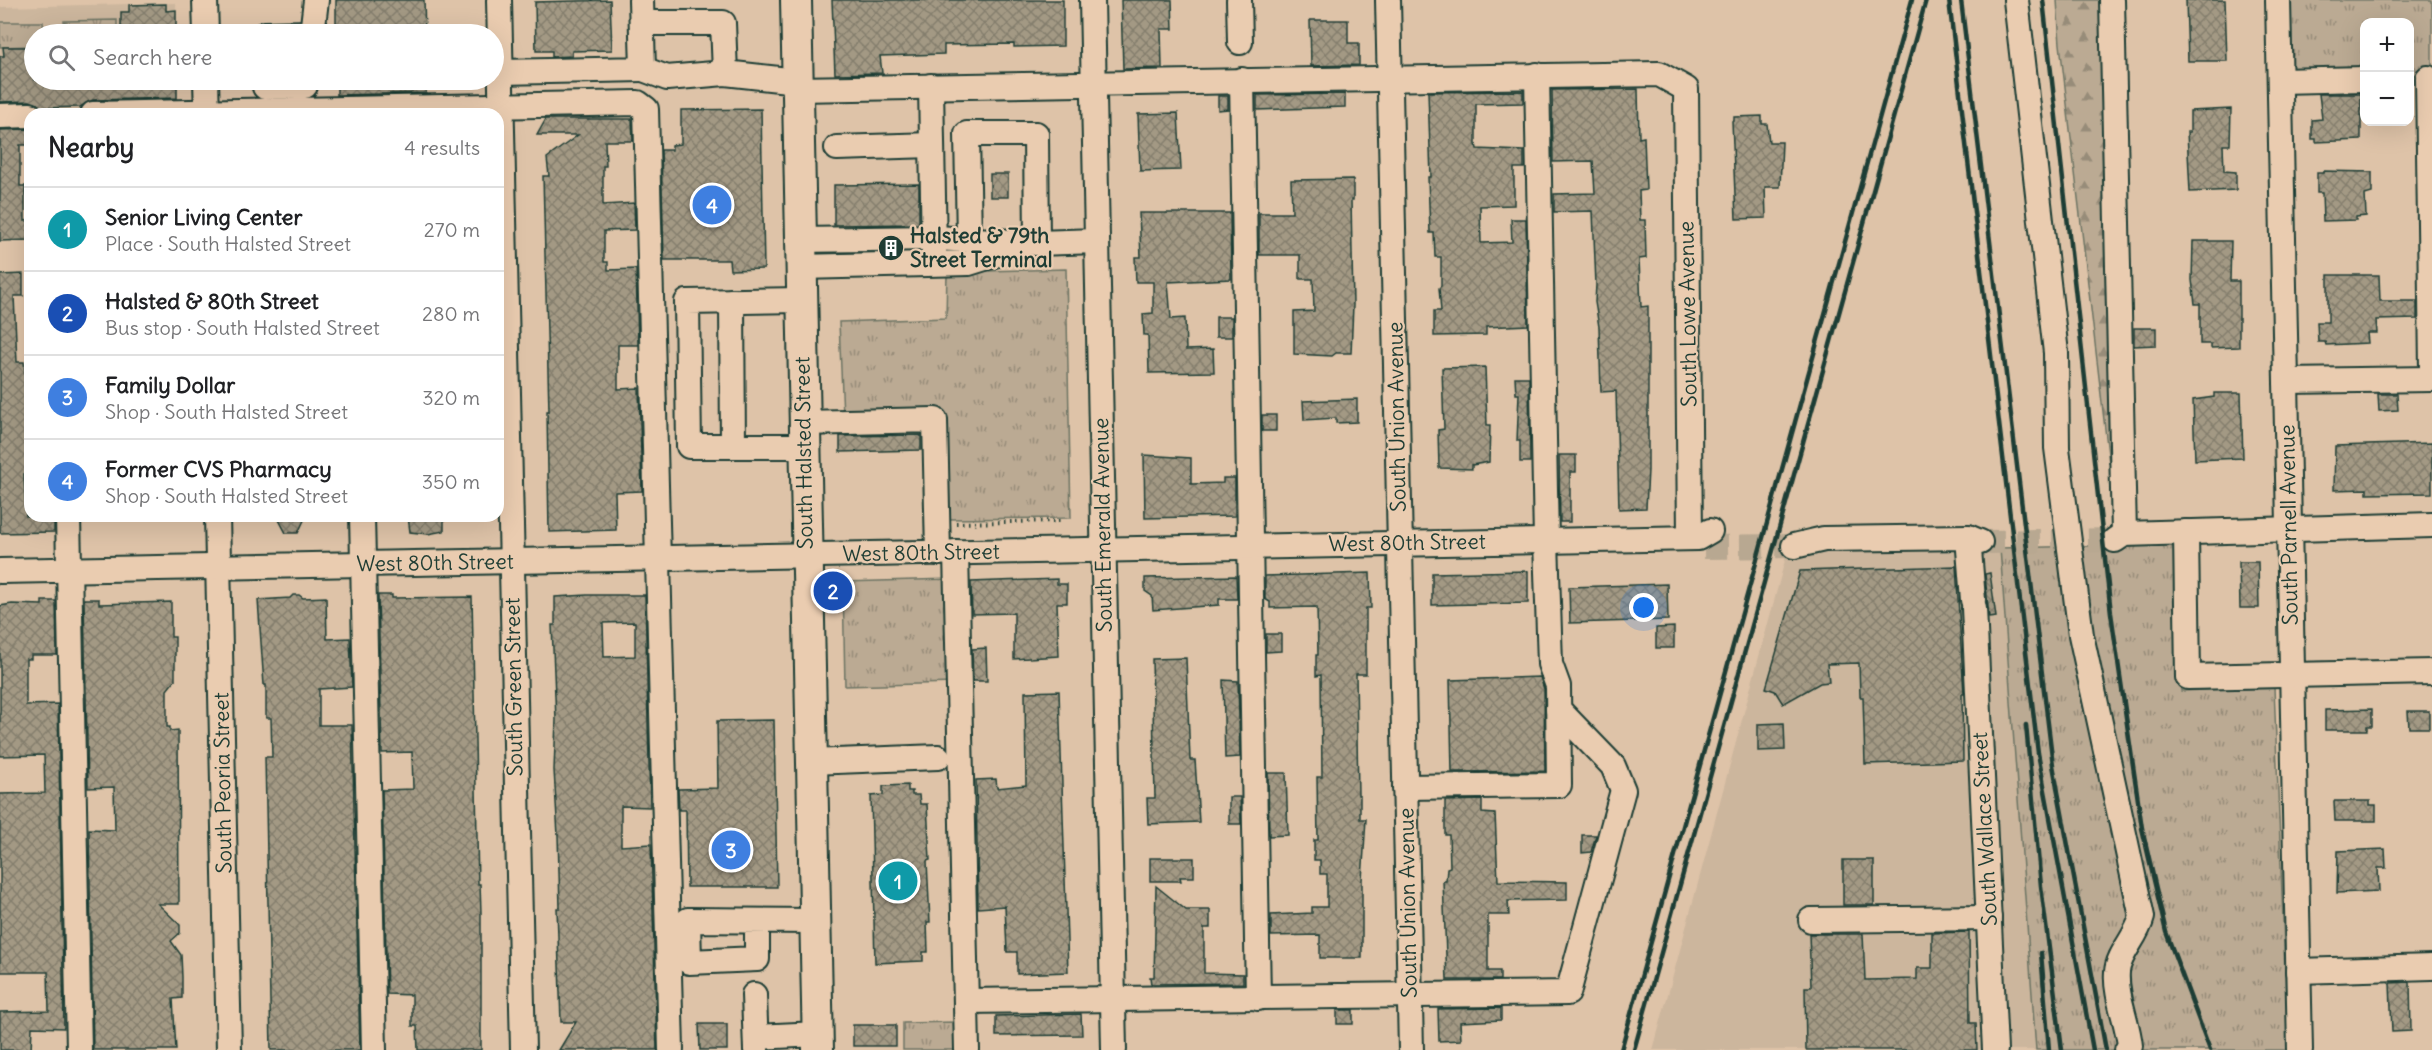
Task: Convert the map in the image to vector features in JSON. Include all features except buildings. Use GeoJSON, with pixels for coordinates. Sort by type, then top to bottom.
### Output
{"type":"FeatureCollection","features":[{"type":"Feature","properties":{"kind":"main road","name":"South Halsted Street"},"geometry":{"type":"LineString","coordinates":[[796,0],[818,1042]]}},
{"type":"Feature","properties":{"kind":"street"},"geometry":{"type":"LineString","coordinates":[[205,0],[206,24]]}},
{"type":"Feature","properties":{"kind":"street"},"geometry":{"type":"LineString","coordinates":[[313,24],[316,0]]}},
{"type":"Feature","properties":{"kind":"street","name":"South Green Street"},"geometry":{"type":"LineString","coordinates":[[499,0],[500,24]]}},
{"type":"Feature","properties":{"kind":"street","name":"South Emerald Avenue"},"geometry":{"type":"LineString","coordinates":[[1092,0],[1114,1050]]}},
{"type":"Feature","properties":{"kind":"street"},"geometry":{"type":"LineString","coordinates":[[1239,0],[1240,42]]}},
{"type":"Feature","properties":{"kind":"street","name":"South Union Avenue"},"geometry":{"type":"LineString","coordinates":[[1388,0],[1412,1050]]}},
{"type":"Feature","properties":{"kind":"street"},"geometry":{"type":"LineString","coordinates":[[2016,0],[2056,353],[2057,448],[2081,635],[2142,917],[2138,933],[2121,957],[2116,972],[2128,1026],[2130,1046],[2127,1050]]}},
{"type":"Feature","properties":{"kind":"street"},"geometry":{"type":"LineString","coordinates":[[2112,0],[2117,533],[2432,525]]}},
{"type":"Feature","properties":{"kind":"street","name":"South Parnell Avenue"},"geometry":{"type":"LineString","coordinates":[[2278,0],[2300,1050]]}},
{"type":"Feature","properties":{"kind":"street"},"geometry":{"type":"LineString","coordinates":[[643,69],[642,12],[723,22],[725,74]]}},
{"type":"Feature","properties":{"kind":"street"},"geometry":{"type":"LineString","coordinates":[[504,72],[643,69],[667,78],[725,74],[797,85],[931,86],[1537,75],[1546,541],[1551,664],[1558,686],[1559,785],[1406,787]]}},
{"type":"Feature","properties":{"kind":"street","name":"South Lowe Avenue"},"geometry":{"type":"LineString","coordinates":[[1537,75],[1659,74],[1686,89],[1701,539]]}},
{"type":"Feature","properties":{"kind":"street"},"geometry":{"type":"LineString","coordinates":[[2423,78],[2432,369]]}},
{"type":"Feature","properties":{"kind":"street"},"geometry":{"type":"LineString","coordinates":[[2280,81],[2360,79]]}},
{"type":"Feature","properties":{"kind":"street"},"geometry":{"type":"LineString","coordinates":[[1242,80],[1258,998]]}},
{"type":"Feature","properties":{"kind":"street"},"geometry":{"type":"LineString","coordinates":[[931,86],[934,263]]}},
{"type":"Feature","properties":{"kind":"street"},"geometry":{"type":"LineString","coordinates":[[206,90],[207,108]]}},
{"type":"Feature","properties":{"kind":"street","name":"South Green Street"},"geometry":{"type":"LineString","coordinates":[[502,90],[502,106]]}},
{"type":"Feature","properties":{"kind":"street"},"geometry":{"type":"LineString","coordinates":[[444,108],[638,103],[646,109],[658,559],[679,952],[671,1050]]}},
{"type":"Feature","properties":{"kind":"street"},"geometry":{"type":"LineString","coordinates":[[0,116],[24,115]]}},
{"type":"Feature","properties":{"kind":"street"},"geometry":{"type":"LineString","coordinates":[[969,239],[967,135],[1036,134],[1037,243]]}},
{"type":"Feature","properties":{"kind":"street"},"geometry":{"type":"LineString","coordinates":[[837,148],[932,145]]}},
{"type":"Feature","properties":{"kind":"street","name":"South Green Street"},"geometry":{"type":"LineString","coordinates":[[504,197],[523,1050]]}},
{"type":"Feature","properties":{"kind":"street"},"geometry":{"type":"LineString","coordinates":[[800,253],[934,238],[1037,243],[1097,241]]}},
{"type":"Feature","properties":{"kind":"street"},"geometry":{"type":"LineString","coordinates":[[800,253],[934,263],[969,263],[1037,243]]}},
{"type":"Feature","properties":{"kind":"street"},"geometry":{"type":"LineString","coordinates":[[801,300],[687,302],[688,446],[733,446],[804,434],[935,420],[946,552],[968,1050]]}},
{"type":"Feature","properties":{"kind":"street"},"geometry":{"type":"LineString","coordinates":[[732,301],[733,446]]}},
{"type":"Feature","properties":{"kind":"street"},"geometry":{"type":"LineString","coordinates":[[2286,381],[2432,379]]}},
{"type":"Feature","properties":{"kind":"street"},"geometry":{"type":"LineString","coordinates":[[69,522],[79,1050]]}},
{"type":"Feature","properties":{"kind":"street","name":"South Peoria Street"},"geometry":{"type":"LineString","coordinates":[[217,522],[229,1050]]}},
{"type":"Feature","properties":{"kind":"street"},"geometry":{"type":"LineString","coordinates":[[362,522],[374,1050]]}},
{"type":"Feature","properties":{"kind":"street"},"geometry":{"type":"LineString","coordinates":[[2186,532],[2188,677],[2432,672]]}},
{"type":"Feature","properties":{"kind":"street","name":"South Wallace Street"},"geometry":{"type":"LineString","coordinates":[[1797,538],[1975,535],[1973,604],[1995,1050]]}},
{"type":"Feature","properties":{"kind":"street","name":"West 80th Street"},"geometry":{"type":"LineString","coordinates":[[0,572],[1400,543],[1701,539]]}},
{"type":"Feature","properties":{"kind":"street"},"geometry":{"type":"LineString","coordinates":[[966,1001],[1113,1001],[1568,993],[1623,790],[1613,766],[1558,709]]}},
{"type":"Feature","properties":{"kind":"street"},"geometry":{"type":"LineString","coordinates":[[811,762],[938,757]]}},
{"type":"Feature","properties":{"kind":"street"},"geometry":{"type":"LineString","coordinates":[[1811,920],[1989,918]]}},
{"type":"Feature","properties":{"kind":"street"},"geometry":{"type":"LineString","coordinates":[[679,952],[688,920],[814,921]]}},
{"type":"Feature","properties":{"kind":"street"},"geometry":{"type":"LineString","coordinates":[[679,952],[688,962],[757,960],[757,921]]}},
{"type":"Feature","properties":{"kind":"street"},"geometry":{"type":"LineString","coordinates":[[2298,971],[2432,967]]}},
{"type":"Feature","properties":{"kind":"street"},"geometry":{"type":"LineString","coordinates":[[754,996],[756,1044],[818,1042]]}},
{"type":"Feature","properties":{"kind":"path"},"geometry":{"type":"LineString","coordinates":[[955,524],[1060,521]]}},
{"type":"Feature","properties":{"kind":"shaded area"},"geometry":{"type":"Polygon","coordinates":[[[176,3],[177,24],[24,24],[24,90],[178,90],[178,108],[24,108],[24,112],[0,112],[0,7],[176,3]]]}},
{"type":"Feature","properties":{"kind":"shaded area"},"geometry":{"type":"Polygon","coordinates":[[[2000,548],[2036,1050],[1653,1050],[1788,549],[2000,548]]]}},
{"type":"Feature","properties":{"kind":"green space"},"geometry":{"type":"Polygon","coordinates":[[[2057,0],[2103,0],[2109,463],[2060,44],[2057,0]]]}},
{"type":"Feature","properties":{"kind":"green space"},"geometry":{"type":"Polygon","coordinates":[[[2290,0],[2432,0],[2432,75],[2414,75],[2414,18],[2360,18],[2360,75],[2292,76],[2290,0]]]}},
{"type":"Feature","properties":{"kind":"green space"},"geometry":{"type":"Polygon","coordinates":[[[117,20],[117,24],[64,24],[64,21],[117,20]]]}},
{"type":"Feature","properties":{"kind":"green space"},"geometry":{"type":"Polygon","coordinates":[[[0,22],[43,22],[43,24],[24,24],[24,46],[0,47],[0,22]]]}},
{"type":"Feature","properties":{"kind":"green space"},"geometry":{"type":"Polygon","coordinates":[[[1066,269],[1071,518],[946,519],[941,414],[843,416],[839,322],[946,318],[947,272],[1066,269]]]}},
{"type":"Feature","properties":{"kind":"green space"},"geometry":{"type":"Polygon","coordinates":[[[2178,544],[2181,691],[2274,687],[2288,1050],[2036,1050],[2000,548],[2178,544]]]}},
{"type":"Feature","properties":{"kind":"green space"},"geometry":{"type":"Polygon","coordinates":[[[951,579],[954,683],[845,686],[843,582],[951,579]]]}},
{"type":"Feature","properties":{"kind":"green space"},"geometry":{"type":"Polygon","coordinates":[[[956,1022],[956,1050],[903,1050],[903,1023],[956,1022]]]}},
{"type":"Feature","properties":{"kind":"tunnel"},"geometry":{"type":"LineString","coordinates":[[1980,542],[2115,540]]}},
{"type":"Feature","properties":{"kind":"tunnel"},"geometry":{"type":"LineString","coordinates":[[1704,547],[1794,546]]}},
{"type":"Feature","properties":{"kind":"railway"},"geometry":{"type":"LineString","coordinates":[[1621,1050],[1912,0]]}},
{"type":"Feature","properties":{"kind":"railway"},"geometry":{"type":"LineString","coordinates":[[1634,1050],[1926,0]]}},
{"type":"Feature","properties":{"kind":"railway"},"geometry":{"type":"LineString","coordinates":[[1949,0],[2038,753],[2093,1050]]}},
{"type":"Feature","properties":{"kind":"railway"},"geometry":{"type":"LineString","coordinates":[[1961,0],[2053,765],[2106,1050]]}},
{"type":"Feature","properties":{"kind":"railway"},"geometry":{"type":"LineString","coordinates":[[2043,0],[2111,613],[2142,828],[2166,932],[2210,1050]]}},
{"type":"Feature","properties":{"kind":"railway"},"geometry":{"type":"LineString","coordinates":[[2026,725],[2041,886],[2062,1050]]}},
{"type":"Feature","properties":{"kind":"railway"},"geometry":{"type":"LineString","coordinates":[[2041,953],[2049,1050]]}},
{"type":"Feature","properties":{"kind":"place","name":"Former CVS Pharmacy"},"geometry":{"type":"Point","coordinates":[712,205]}},
{"type":"Feature","properties":{"kind":"place","name":"Halsted & 79th Street Terminal"},"geometry":{"type":"Point","coordinates":[891,248]}},
{"type":"Feature","properties":{"kind":"place","name":"Halsted & 80th Street"},"geometry":{"type":"Point","coordinates":[833,591]}},
{"type":"Feature","properties":{"kind":"place","name":"Family Dollar"},"geometry":{"type":"Point","coordinates":[731,850]}},
{"type":"Feature","properties":{"kind":"place","name":"Senior Living Center"},"geometry":{"type":"Point","coordinates":[898,881]}}]}
